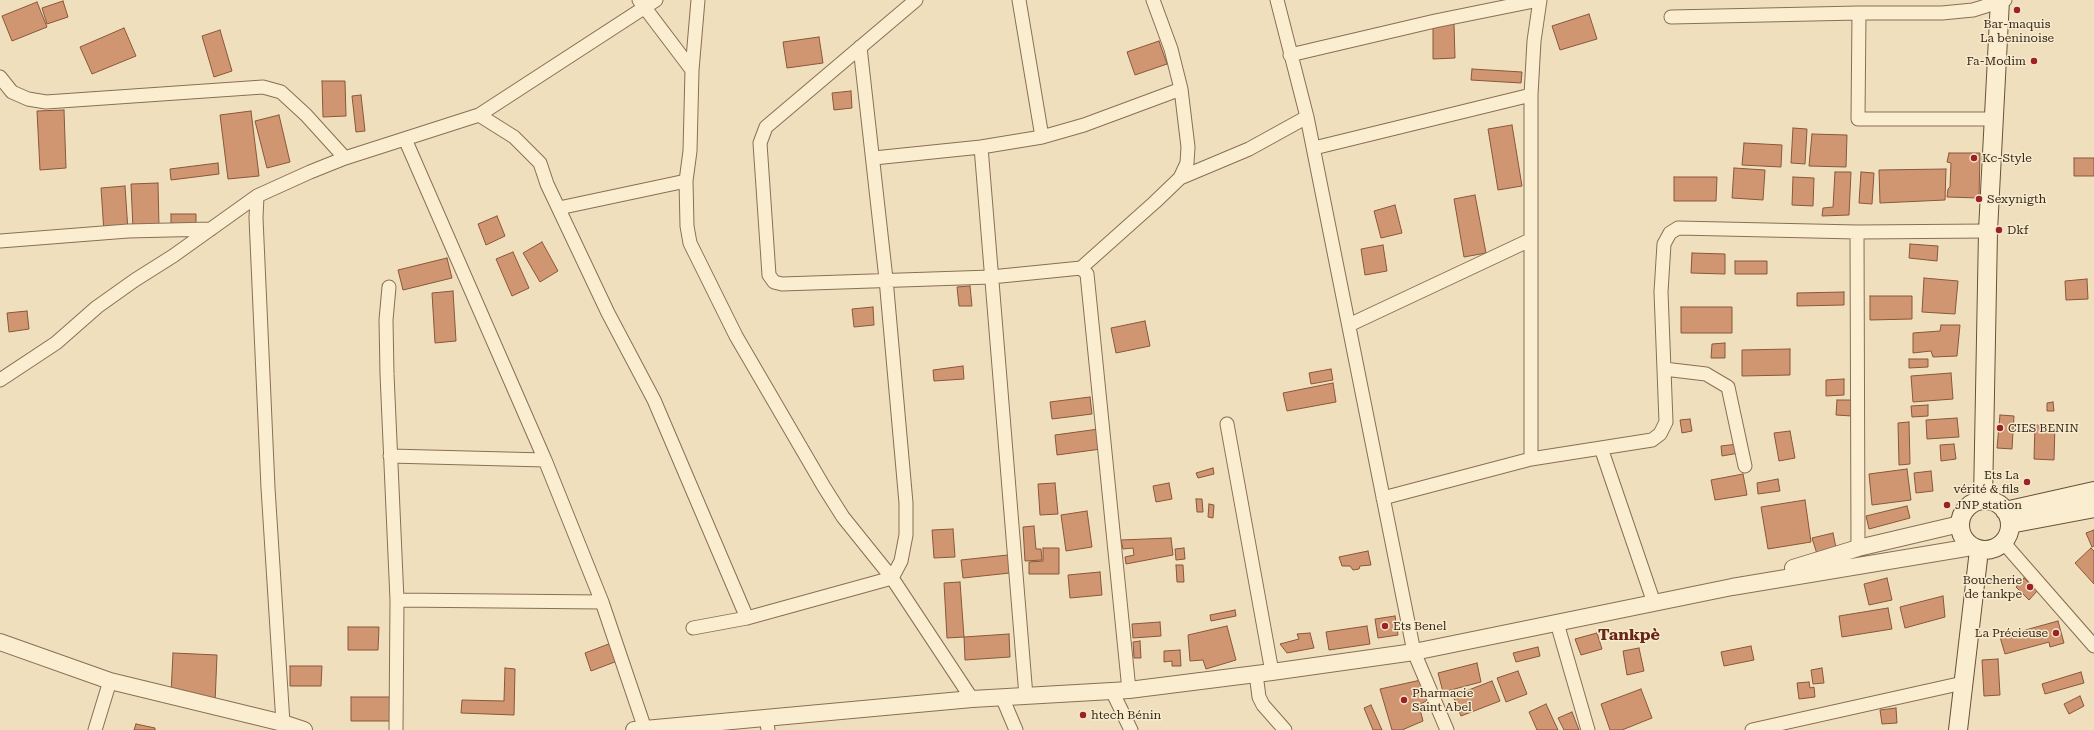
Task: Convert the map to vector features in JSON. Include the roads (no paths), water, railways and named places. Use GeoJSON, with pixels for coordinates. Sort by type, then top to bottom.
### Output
{"type":"FeatureCollection","features":[{"type":"Feature","properties":{"kind":"main road"},"geometry":{"type":"LineString","coordinates":[[1983,500],[1988,231],[2002,1]]}},
{"type":"Feature","properties":{"kind":"main road"},"geometry":{"type":"LineString","coordinates":[[2007,518],[2094,492]]}},
{"type":"Feature","properties":{"kind":"main road"},"geometry":{"type":"LineString","coordinates":[[1983,500],[1999,505],[2007,518],[2008,534],[2003,542],[1988,550],[1975,548],[1963,537],[1960,524],[1962,515],[1967,508],[1975,503],[1983,500]]}},
{"type":"Feature","properties":{"kind":"main road"},"geometry":{"type":"LineString","coordinates":[[2007,518],[2094,508]]}},
{"type":"Feature","properties":{"kind":"main road"},"geometry":{"type":"LineString","coordinates":[[1958,730],[1975,548]]}},
{"type":"Feature","properties":{"kind":"street"},"geometry":{"type":"LineString","coordinates":[[0,380],[56,343],[97,307],[257,196],[345,158],[479,115],[642,4],[656,0]]}},
{"type":"Feature","properties":{"kind":"street"},"geometry":{"type":"LineString","coordinates":[[698,0],[692,70],[690,151],[686,181],[687,226],[690,243],[736,336],[843,517],[892,578],[972,699]]}},
{"type":"Feature","properties":{"kind":"street"},"geometry":{"type":"LineString","coordinates":[[916,0],[766,127],[760,143],[769,275],[774,282],[782,284],[886,279],[991,277],[1081,268],[1180,178],[1249,149],[1307,118]]}},
{"type":"Feature","properties":{"kind":"street"},"geometry":{"type":"LineString","coordinates":[[1020,0],[1042,137]]}},
{"type":"Feature","properties":{"kind":"street"},"geometry":{"type":"LineString","coordinates":[[1154,0],[1171,49],[1181,89],[1188,147],[1187,163],[1180,178]]}},
{"type":"Feature","properties":{"kind":"street"},"geometry":{"type":"LineString","coordinates":[[1277,0],[1314,148],[1414,652],[1447,730]]}},
{"type":"Feature","properties":{"kind":"street"},"geometry":{"type":"LineString","coordinates":[[1290,55],[1436,21],[1539,0],[1530,95],[1531,459]]}},
{"type":"Feature","properties":{"kind":"street"},"geometry":{"type":"LineString","coordinates":[[1671,17],[1859,13],[1942,13],[1973,10],[2002,1]]}},
{"type":"Feature","properties":{"kind":"street"},"geometry":{"type":"LineString","coordinates":[[642,4],[692,70]]}},
{"type":"Feature","properties":{"kind":"street"},"geometry":{"type":"LineString","coordinates":[[1859,13],[1858,118],[1994,119]]}},
{"type":"Feature","properties":{"kind":"street"},"geometry":{"type":"LineString","coordinates":[[693,628],[747,618],[892,578],[901,561],[906,535],[906,503],[874,158],[860,47]]}},
{"type":"Feature","properties":{"kind":"street"},"geometry":{"type":"LineString","coordinates":[[0,77],[12,92],[28,99],[46,102],[263,87],[281,92],[306,115],[345,158]]}},
{"type":"Feature","properties":{"kind":"street"},"geometry":{"type":"LineString","coordinates":[[874,158],[981,147],[1042,137],[1084,125],[1181,89]]}},
{"type":"Feature","properties":{"kind":"street"},"geometry":{"type":"LineString","coordinates":[[1314,148],[1530,95]]}},
{"type":"Feature","properties":{"kind":"street"},"geometry":{"type":"LineString","coordinates":[[479,115],[514,137],[540,163],[559,208],[608,313],[654,400],[747,618]]}},
{"type":"Feature","properties":{"kind":"street"},"geometry":{"type":"LineString","coordinates":[[405,139],[545,460],[602,602],[640,729],[767,724],[972,699],[1129,690],[1272,672],[1414,652],[1732,587],[1975,548]]}},
{"type":"Feature","properties":{"kind":"street"},"geometry":{"type":"LineString","coordinates":[[981,147],[1026,696]]}},
{"type":"Feature","properties":{"kind":"street"},"geometry":{"type":"LineString","coordinates":[[559,208],[686,181]]}},
{"type":"Feature","properties":{"kind":"street"},"geometry":{"type":"LineString","coordinates":[[257,196],[256,218],[267,480],[283,723]]}},
{"type":"Feature","properties":{"kind":"street"},"geometry":{"type":"LineString","coordinates":[[1384,498],[1531,459],[1652,440],[1660,434],[1666,422],[1661,292],[1664,244],[1670,233],[1678,228],[1857,232],[1988,231]]}},
{"type":"Feature","properties":{"kind":"street"},"geometry":{"type":"LineString","coordinates":[[0,241],[128,231],[211,229]]}},
{"type":"Feature","properties":{"kind":"street"},"geometry":{"type":"LineString","coordinates":[[1857,232],[1858,548]]}},
{"type":"Feature","properties":{"kind":"street"},"geometry":{"type":"LineString","coordinates":[[1349,325],[1530,240]]}},
{"type":"Feature","properties":{"kind":"street"},"geometry":{"type":"LineString","coordinates":[[1081,268],[1087,274],[1129,690]]}},
{"type":"Feature","properties":{"kind":"street"},"geometry":{"type":"LineString","coordinates":[[389,287],[386,328],[397,600],[396,730]]}},
{"type":"Feature","properties":{"kind":"street"},"geometry":{"type":"LineString","coordinates":[[1664,369],[1706,374],[1728,387],[1745,466]]}},
{"type":"Feature","properties":{"kind":"street"},"geometry":{"type":"LineString","coordinates":[[1227,424],[1272,672]]}},
{"type":"Feature","properties":{"kind":"street"},"geometry":{"type":"LineString","coordinates":[[1601,448],[1654,603]]}},
{"type":"Feature","properties":{"kind":"street"},"geometry":{"type":"LineString","coordinates":[[390,456],[545,460]]}},
{"type":"Feature","properties":{"kind":"street"},"geometry":{"type":"LineString","coordinates":[[1732,587],[1858,548],[1960,524]]}},
{"type":"Feature","properties":{"kind":"street"},"geometry":{"type":"LineString","coordinates":[[2003,542],[2094,646]]}},
{"type":"Feature","properties":{"kind":"street"},"geometry":{"type":"LineString","coordinates":[[397,600],[602,602]]}},
{"type":"Feature","properties":{"kind":"street"},"geometry":{"type":"LineString","coordinates":[[1557,623],[1588,730]]}},
{"type":"Feature","properties":{"kind":"street"},"geometry":{"type":"LineString","coordinates":[[0,642],[110,681],[283,723],[304,730]]}},
{"type":"Feature","properties":{"kind":"street"},"geometry":{"type":"LineString","coordinates":[[1256,674],[1259,697],[1263,705],[1285,730]]}},
{"type":"Feature","properties":{"kind":"street"},"geometry":{"type":"LineString","coordinates":[[95,730],[110,681]]}},
{"type":"Feature","properties":{"kind":"street"},"geometry":{"type":"LineString","coordinates":[[1752,730],[1963,683]]}},
{"type":"Feature","properties":{"kind":"street"},"geometry":{"type":"LineString","coordinates":[[1112,691],[1131,730]]}},
{"type":"Feature","properties":{"kind":"street"},"geometry":{"type":"LineString","coordinates":[[1002,697],[1016,730]]}},
{"type":"Feature","properties":{"kind":"place","name":"Bar-maquis La beninoise"},"geometry":{"type":"Point","coordinates":[2017,10]}},
{"type":"Feature","properties":{"kind":"place","name":"Fa-Modim"},"geometry":{"type":"Point","coordinates":[2034,61]}},
{"type":"Feature","properties":{"kind":"place","name":"Kc-Style"},"geometry":{"type":"Point","coordinates":[1974,158]}},
{"type":"Feature","properties":{"kind":"place","name":"Sexynigth"},"geometry":{"type":"Point","coordinates":[1979,199]}},
{"type":"Feature","properties":{"kind":"place","name":"Dkf"},"geometry":{"type":"Point","coordinates":[1999,230]}},
{"type":"Feature","properties":{"kind":"place","name":"CIES BENIN"},"geometry":{"type":"Point","coordinates":[2000,428]}},
{"type":"Feature","properties":{"kind":"place","name":"Ets La vérité & fils"},"geometry":{"type":"Point","coordinates":[2027,482]}},
{"type":"Feature","properties":{"kind":"place","name":"JNP station"},"geometry":{"type":"Point","coordinates":[1947,505]}},
{"type":"Feature","properties":{"kind":"place","name":"Boucherie de tankpe"},"geometry":{"type":"Point","coordinates":[2030,587]}},
{"type":"Feature","properties":{"kind":"place","name":"Ets Benel"},"geometry":{"type":"Point","coordinates":[1385,626]}},
{"type":"Feature","properties":{"kind":"place","name":"La Précieuse"},"geometry":{"type":"Point","coordinates":[2056,633]}},
{"type":"Feature","properties":{"kind":"place","name":"Pharmacie Saint Abel"},"geometry":{"type":"Point","coordinates":[1404,700]}},
{"type":"Feature","properties":{"kind":"place","name":"htech Bénin"},"geometry":{"type":"Point","coordinates":[1083,715]}},
{"type":"Feature","properties":{"kind":"district","name":"Tankpè"},"geometry":{"type":"Point","coordinates":[1629,635]}}]}
